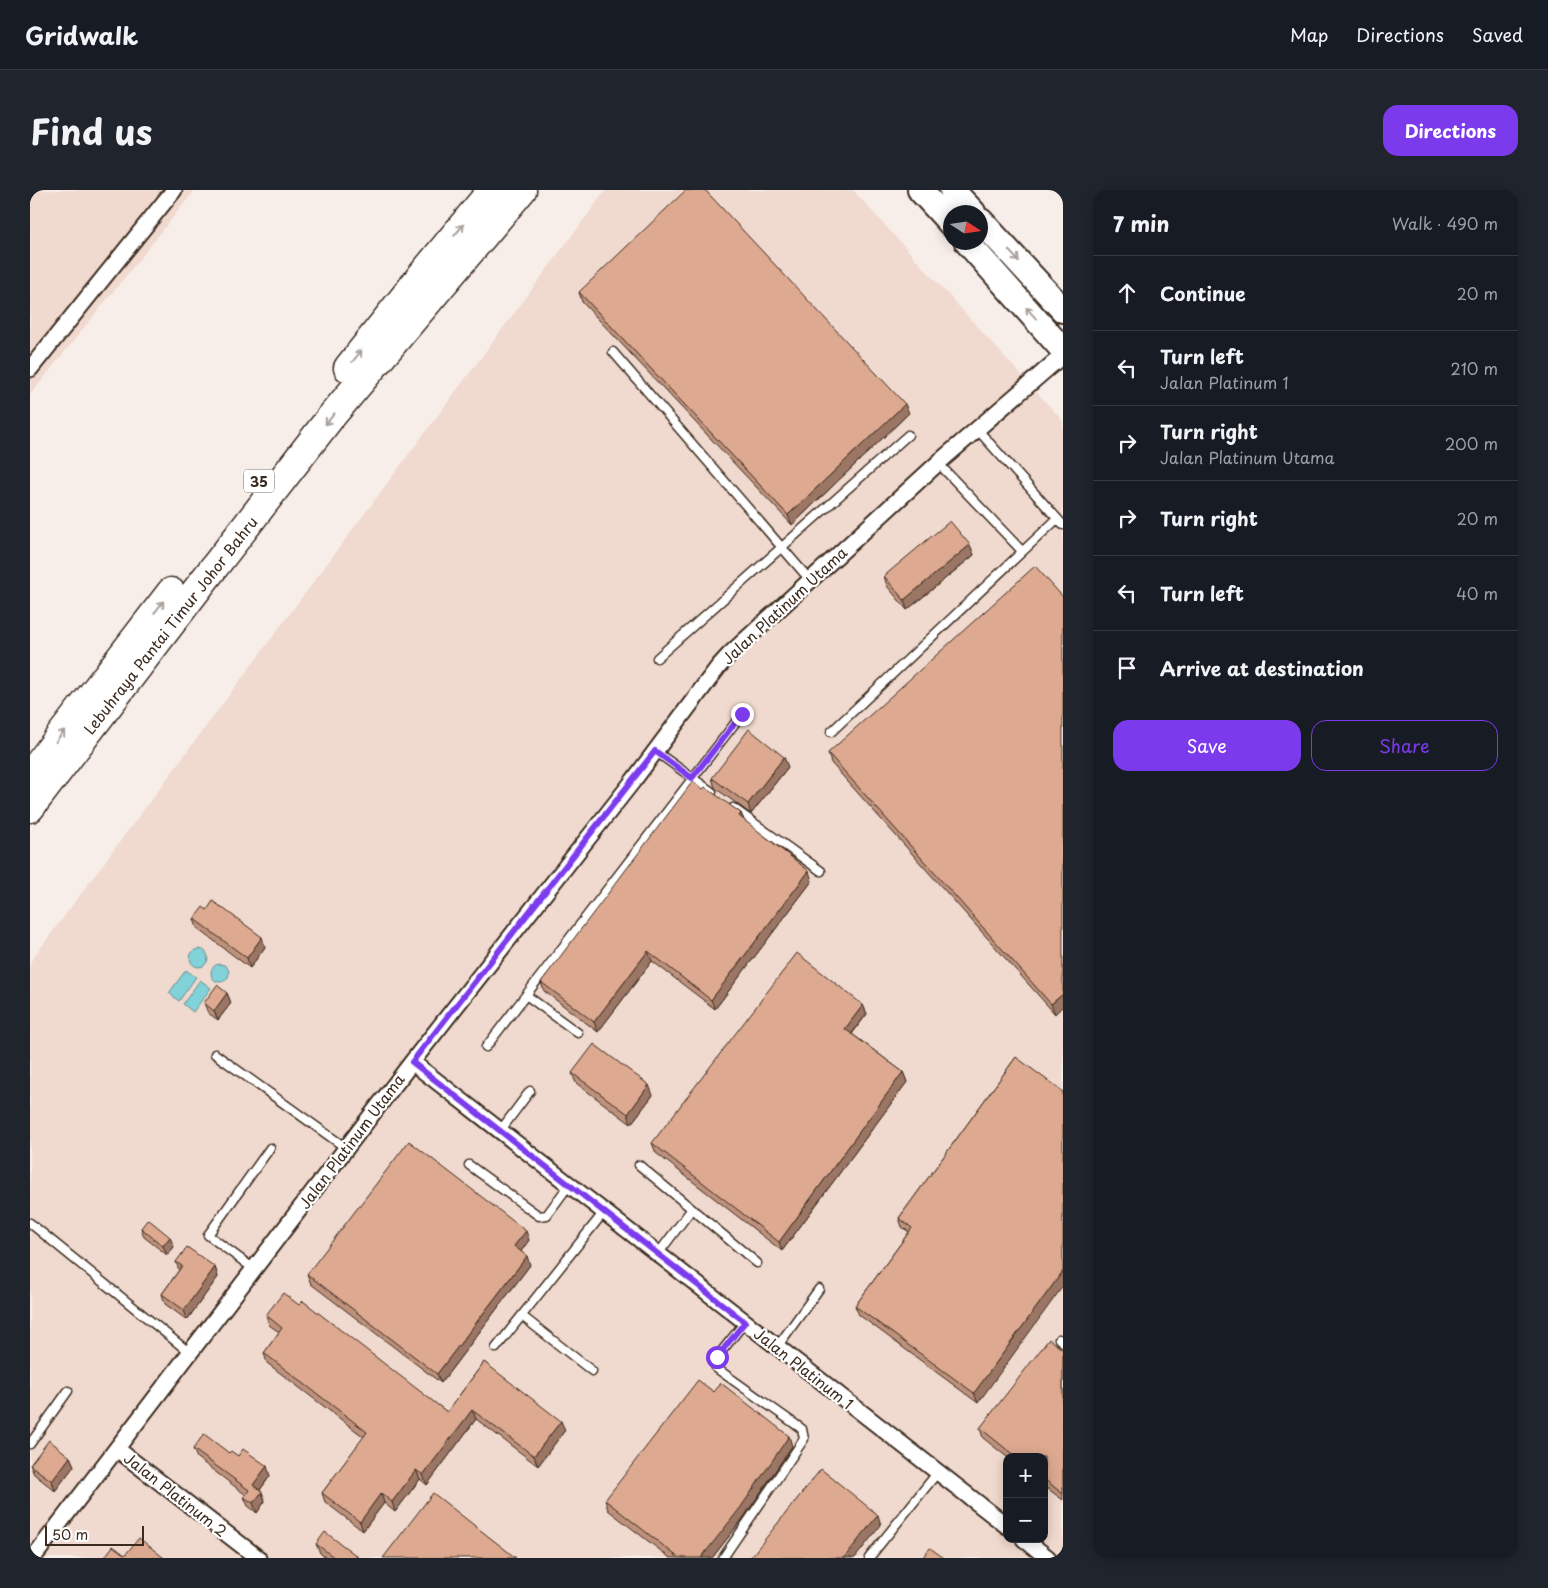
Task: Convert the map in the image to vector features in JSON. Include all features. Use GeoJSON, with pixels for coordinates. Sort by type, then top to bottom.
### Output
{"type":"FeatureCollection","features":[{"type":"Feature","properties":{"kind":"highway","name":"Lebuhraya Pantai Timur Johor Bahru"},"geometry":{"type":"LineString","coordinates":[[30,775],[130,644],[322,400],[492,190]]}},
{"type":"Feature","properties":{"kind":"highway","name":"Lebuhraya Pantai Timur Johor Bahru"},"geometry":{"type":"LineString","coordinates":[[30,808],[204,579],[330,418],[522,190]]}},
{"type":"Feature","properties":{"kind":"main road"},"geometry":{"type":"LineString","coordinates":[[920,190],[943,216]]}},
{"type":"Feature","properties":{"kind":"main road"},"geometry":{"type":"LineString","coordinates":[[952,190],[966,205]]}},
{"type":"Feature","properties":{"kind":"main road"},"geometry":{"type":"LineString","coordinates":[[988,229],[1063,310]]}},
{"type":"Feature","properties":{"kind":"main road"},"geometry":{"type":"LineString","coordinates":[[974,250],[1063,350]]}},
{"type":"Feature","properties":{"kind":"street"},"geometry":{"type":"LineString","coordinates":[[30,369],[174,190]]}},
{"type":"Feature","properties":{"kind":"street","name":"Jalan Platinum Utama"},"geometry":{"type":"LineString","coordinates":[[34,1558],[412,1062],[719,666],[938,463],[1063,355]]}},
{"type":"Feature","properties":{"kind":"street","name":"Jalan Platinum 1"},"geometry":{"type":"LineString","coordinates":[[412,1062],[1003,1523]]}},
{"type":"Feature","properties":{"kind":"street","name":"Jalan Platinum 2"},"geometry":{"type":"LineString","coordinates":[[117,1449],[258,1558]]}},
{"type":"Feature","properties":{"kind":"street"},"geometry":{"type":"LineString","coordinates":[[1029,1543],[1048,1558]]}},
{"type":"Feature","properties":{"kind":"lane"},"geometry":{"type":"LineString","coordinates":[[613,352],[810,580]]}},
{"type":"Feature","properties":{"kind":"lane"},"geometry":{"type":"LineString","coordinates":[[831,732],[1022,552],[1060,522],[977,429]]}},
{"type":"Feature","properties":{"kind":"lane"},"geometry":{"type":"LineString","coordinates":[[657,658],[908,435]]}},
{"type":"Feature","properties":{"kind":"lane"},"geometry":{"type":"LineString","coordinates":[[938,463],[1022,552]]}},
{"type":"Feature","properties":{"kind":"lane"},"geometry":{"type":"LineString","coordinates":[[486,1047],[742,714]]}},
{"type":"Feature","properties":{"kind":"lane"},"geometry":{"type":"LineString","coordinates":[[655,751],[716,795]]}},
{"type":"Feature","properties":{"kind":"lane"},"geometry":{"type":"LineString","coordinates":[[724,801],[821,871]]}},
{"type":"Feature","properties":{"kind":"lane"},"geometry":{"type":"LineString","coordinates":[[526,996],[578,1033]]}},
{"type":"Feature","properties":{"kind":"lane"},"geometry":{"type":"LineString","coordinates":[[215,1054],[346,1148]]}},
{"type":"Feature","properties":{"kind":"lane"},"geometry":{"type":"LineString","coordinates":[[500,1131],[530,1092]]}},
{"type":"Feature","properties":{"kind":"lane"},"geometry":{"type":"LineString","coordinates":[[254,1269],[208,1235],[270,1148]]}},
{"type":"Feature","properties":{"kind":"lane"},"geometry":{"type":"LineString","coordinates":[[469,1165],[539,1216],[547,1215],[569,1185]]}},
{"type":"Feature","properties":{"kind":"lane"},"geometry":{"type":"LineString","coordinates":[[639,1165],[757,1263]]}},
{"type":"Feature","properties":{"kind":"lane"},"geometry":{"type":"LineString","coordinates":[[658,1254],[691,1210]]}},
{"type":"Feature","properties":{"kind":"lane"},"geometry":{"type":"LineString","coordinates":[[496,1348],[604,1212]]}},
{"type":"Feature","properties":{"kind":"lane"},"geometry":{"type":"LineString","coordinates":[[30,1223],[190,1353]]}},
{"type":"Feature","properties":{"kind":"lane"},"geometry":{"type":"LineString","coordinates":[[777,1347],[819,1289]]}},
{"type":"Feature","properties":{"kind":"lane"},"geometry":{"type":"LineString","coordinates":[[522,1316],[592,1371]]}},
{"type":"Feature","properties":{"kind":"lane"},"geometry":{"type":"LineString","coordinates":[[723,1558],[804,1440],[802,1429],[716,1368],[715,1361],[717,1357],[745,1322]]}},
{"type":"Feature","properties":{"kind":"lane"},"geometry":{"type":"LineString","coordinates":[[30,1444],[68,1391]]}},
{"type":"Feature","properties":{"kind":"lane"},"geometry":{"type":"LineString","coordinates":[[869,1558],[938,1472]]}},
{"type":"Feature","properties":{"kind":"shaded area"},"geometry":{"type":"Polygon","coordinates":[[[30,190],[195,190],[30,395],[30,190]]]}},
{"type":"Feature","properties":{"kind":"shaded area"},"geometry":{"type":"Polygon","coordinates":[[[606,190],[853,190],[1063,421],[1063,1558],[30,1558],[30,962],[606,190]]]}},
{"type":"Feature","properties":{"kind":"water"},"geometry":{"type":"Polygon","coordinates":[[[199,949],[205,952],[208,958],[205,964],[199,967],[193,964],[190,958],[193,952],[199,949]]]}},
{"type":"Feature","properties":{"kind":"water"},"geometry":{"type":"Polygon","coordinates":[[[216,964],[224,964],[229,969],[227,980],[216,982],[211,977],[211,969],[216,964]]]}},
{"type":"Feature","properties":{"kind":"water"},"geometry":{"type":"Polygon","coordinates":[[[186,970],[196,977],[179,1001],[169,993],[186,970]]]}},
{"type":"Feature","properties":{"kind":"water"},"geometry":{"type":"Polygon","coordinates":[[[200,980],[211,988],[193,1012],[183,1004],[200,980]]]}},
{"type":"Feature","properties":{"kind":"building"},"geometry":{"type":"Polygon","coordinates":[[[686,190],[705,190],[905,404],[788,515],[579,292],[686,190]]]}},
{"type":"Feature","properties":{"kind":"building"},"geometry":{"type":"Polygon","coordinates":[[[950,521],[970,545],[904,600],[884,576],[950,521]]]}},
{"type":"Feature","properties":{"kind":"building"},"geometry":{"type":"Polygon","coordinates":[[[1035,566],[1063,597],[1063,994],[1051,1004],[828,753],[1035,566]]]}},
{"type":"Feature","properties":{"kind":"building"},"geometry":{"type":"Polygon","coordinates":[[[749,729],[784,757],[748,804],[712,778],[749,729]]]}},
{"type":"Feature","properties":{"kind":"building"},"geometry":{"type":"Polygon","coordinates":[[[693,781],[703,789],[705,787],[741,813],[739,816],[809,871],[711,1000],[648,951],[594,1022],[541,982],[693,781]]]}},
{"type":"Feature","properties":{"kind":"building"},"geometry":{"type":"Polygon","coordinates":[[[213,901],[262,937],[247,958],[194,919],[203,907],[207,910],[213,901]]]}},
{"type":"Feature","properties":{"kind":"building"},"geometry":{"type":"Polygon","coordinates":[[[797,953],[863,1005],[845,1029],[903,1072],[779,1242],[652,1143],[797,953]]]}},
{"type":"Feature","properties":{"kind":"building"},"geometry":{"type":"Polygon","coordinates":[[[217,985],[227,993],[214,1011],[204,1003],[217,985]]]}},
{"type":"Feature","properties":{"kind":"building"},"geometry":{"type":"Polygon","coordinates":[[[594,1044],[649,1085],[628,1114],[572,1073],[594,1044]]]}},
{"type":"Feature","properties":{"kind":"building"},"geometry":{"type":"Polygon","coordinates":[[[1016,1057],[1063,1092],[1063,1271],[974,1393],[855,1306],[912,1228],[899,1218],[1016,1057]]]}},
{"type":"Feature","properties":{"kind":"building"},"geometry":{"type":"Polygon","coordinates":[[[409,1141],[526,1231],[514,1246],[527,1256],[437,1374],[307,1274],[409,1141]]]}},
{"type":"Feature","properties":{"kind":"building"},"geometry":{"type":"Polygon","coordinates":[[[148,1219],[170,1237],[163,1246],[141,1228],[148,1219]]]}},
{"type":"Feature","properties":{"kind":"building"},"geometry":{"type":"Polygon","coordinates":[[[187,1247],[215,1267],[184,1310],[162,1294],[182,1266],[176,1262],[187,1247]]]}},
{"type":"Feature","properties":{"kind":"building"},"geometry":{"type":"Polygon","coordinates":[[[283,1293],[299,1305],[303,1301],[447,1412],[484,1362],[561,1421],[534,1456],[472,1410],[423,1475],[416,1470],[392,1502],[381,1493],[360,1522],[322,1493],[367,1432],[264,1353],[282,1328],[266,1315],[283,1293]]]}},
{"type":"Feature","properties":{"kind":"building"},"geometry":{"type":"Polygon","coordinates":[[[1049,1339],[1063,1350],[1063,1494],[1048,1482],[1048,1453],[1011,1453],[980,1428],[1049,1339]]]}},
{"type":"Feature","properties":{"kind":"building"},"geometry":{"type":"Polygon","coordinates":[[[698,1380],[714,1392],[721,1383],[789,1436],[741,1507],[701,1558],[679,1558],[605,1500],[698,1380]]]}},
{"type":"Feature","properties":{"kind":"building"},"geometry":{"type":"Polygon","coordinates":[[[204,1434],[229,1453],[231,1451],[238,1456],[243,1449],[267,1466],[253,1485],[262,1492],[253,1503],[244,1497],[249,1490],[193,1449],[204,1434]]]}},
{"type":"Feature","properties":{"kind":"building"},"geometry":{"type":"Polygon","coordinates":[[[49,1440],[70,1457],[52,1481],[30,1465],[49,1440]]]}},
{"type":"Feature","properties":{"kind":"building"},"geometry":{"type":"Polygon","coordinates":[[[821,1469],[878,1515],[844,1558],[750,1558],[821,1469]]]}},
{"type":"Feature","properties":{"kind":"building"},"geometry":{"type":"Polygon","coordinates":[[[433,1493],[516,1558],[383,1558],[433,1493]]]}},
{"type":"Feature","properties":{"kind":"building"},"geometry":{"type":"Polygon","coordinates":[[[325,1532],[357,1556],[355,1558],[335,1558],[316,1544],[325,1532]]]}},
{"type":"Feature","properties":{"kind":"building"},"geometry":{"type":"Polygon","coordinates":[[[139,1538],[164,1558],[104,1558],[113,1546],[125,1555],[139,1538]]]}},
{"type":"Feature","properties":{"kind":"building"},"geometry":{"type":"Polygon","coordinates":[[[930,1548],[944,1558],[922,1558],[930,1548]]]}},
{"type":"Feature","properties":{"kind":"route"},"geometry":{"type":"LineString","coordinates":[[717,1357],[745,1322],[412,1062],[655,751],[692,778],[742,714]]}}]}
